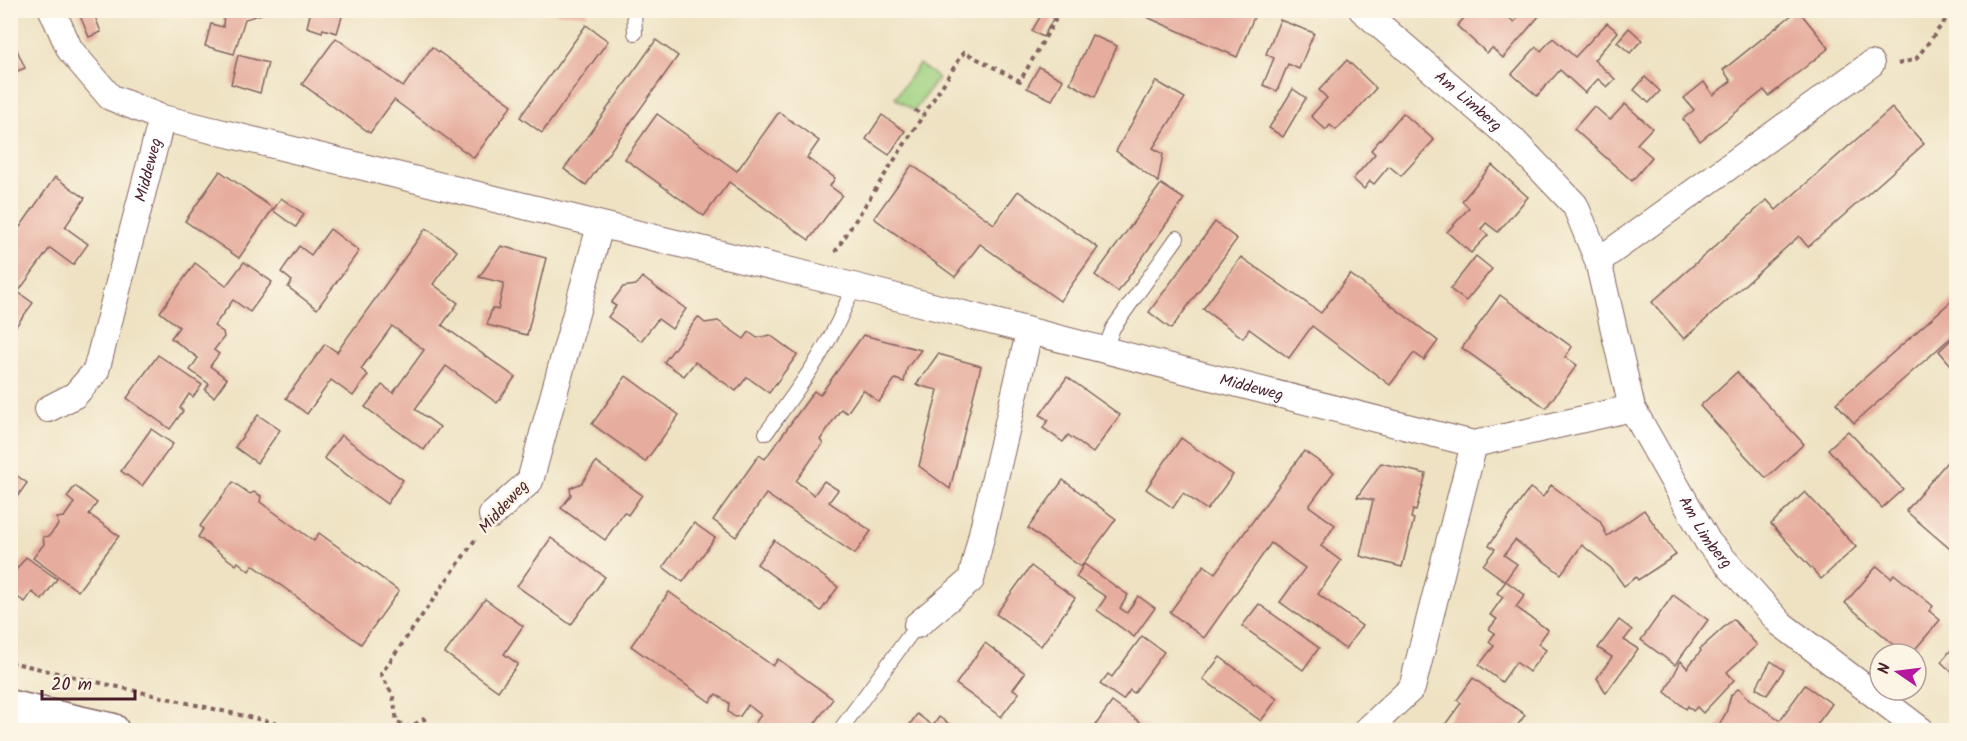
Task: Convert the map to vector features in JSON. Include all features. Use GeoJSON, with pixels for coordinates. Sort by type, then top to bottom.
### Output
{"type":"FeatureCollection","features":[{"type":"Feature","properties":{"kind":"main road"},"geometry":{"type":"LineString","coordinates":[[10,708],[112,730]]}},
{"type":"Feature","properties":{"kind":"street","name":"Middeweg"},"geometry":{"type":"LineString","coordinates":[[52,10],[70,50],[110,97],[162,118],[853,286],[1029,333],[1474,444],[1632,408]]}},
{"type":"Feature","properties":{"kind":"street","name":"Am Limberg"},"geometry":{"type":"LineString","coordinates":[[1362,10],[1511,138],[1575,205],[1598,261],[1632,408],[1708,542],[1782,624],[1921,730]]}},
{"type":"Feature","properties":{"kind":"street"},"geometry":{"type":"LineString","coordinates":[[1598,261],[1870,64]]}},
{"type":"Feature","properties":{"kind":"street","name":"Middeweg"},"geometry":{"type":"LineString","coordinates":[[48,409],[75,395],[96,371],[162,118]]}},
{"type":"Feature","properties":{"kind":"street","name":"Middeweg"},"geometry":{"type":"LineString","coordinates":[[492,515],[530,481],[600,226]]}},
{"type":"Feature","properties":{"kind":"street"},"geometry":{"type":"LineString","coordinates":[[917,625],[971,580],[1029,333]]}},
{"type":"Feature","properties":{"kind":"street"},"geometry":{"type":"LineString","coordinates":[[1367,730],[1412,688],[1474,444]]}},
{"type":"Feature","properties":{"kind":"lane"},"geometry":{"type":"LineString","coordinates":[[634,10],[635,33]]}},
{"type":"Feature","properties":{"kind":"lane"},"geometry":{"type":"LineString","coordinates":[[1104,352],[1113,328],[1176,237]]}},
{"type":"Feature","properties":{"kind":"lane"},"geometry":{"type":"LineString","coordinates":[[766,433],[817,362],[842,319],[853,286]]}},
{"type":"Feature","properties":{"kind":"lane"},"geometry":{"type":"LineString","coordinates":[[840,730],[917,625]]}},
{"type":"Feature","properties":{"kind":"path"},"geometry":{"type":"LineString","coordinates":[[818,278],[964,52],[1020,81],[1061,10]]}},
{"type":"Feature","properties":{"kind":"path"},"geometry":{"type":"LineString","coordinates":[[1870,64],[1891,66],[1916,59],[1953,10]]}},
{"type":"Feature","properties":{"kind":"path"},"geometry":{"type":"LineString","coordinates":[[915,110],[923,116]]}},
{"type":"Feature","properties":{"kind":"path","name":"Middeweg"},"geometry":{"type":"LineString","coordinates":[[427,730],[424,720],[410,727],[397,722],[393,696],[381,674],[492,515]]}},
{"type":"Feature","properties":{"kind":"path"},"geometry":{"type":"LineString","coordinates":[[10,662],[305,730]]}},
{"type":"Feature","properties":{"kind":"green space"},"geometry":{"type":"Polygon","coordinates":[[[919,64],[938,78],[914,111],[895,98],[919,64]]]}},
{"type":"Feature","properties":{"kind":"building"},"geometry":{"type":"Polygon","coordinates":[[[102,10],[94,14],[101,32],[89,37],[78,11],[102,10]]]}},
{"type":"Feature","properties":{"kind":"building"},"geometry":{"type":"Polygon","coordinates":[[[224,10],[272,11],[245,19],[234,54],[205,46],[211,24],[223,27],[224,10]]]}},
{"type":"Feature","properties":{"kind":"building"},"geometry":{"type":"Polygon","coordinates":[[[311,10],[344,10],[337,33],[323,29],[322,32],[307,27],[311,10]]]}},
{"type":"Feature","properties":{"kind":"building"},"geometry":{"type":"Polygon","coordinates":[[[554,10],[587,10],[587,15],[555,13],[554,10]]]}},
{"type":"Feature","properties":{"kind":"building"},"geometry":{"type":"Polygon","coordinates":[[[1044,10],[1054,17],[1043,37],[1032,31],[1044,10]]]}},
{"type":"Feature","properties":{"kind":"building"},"geometry":{"type":"Polygon","coordinates":[[[1131,10],[1257,10],[1237,57],[1131,10]]]}},
{"type":"Feature","properties":{"kind":"building"},"geometry":{"type":"Polygon","coordinates":[[[1471,10],[1500,10],[1514,22],[1524,10],[1535,10],[1540,15],[1503,58],[1492,48],[1487,53],[1457,26],[1471,10]]]}},
{"type":"Feature","properties":{"kind":"building"},"geometry":{"type":"Polygon","coordinates":[[[1798,10],[1829,48],[1769,96],[1764,90],[1700,141],[1683,119],[1694,110],[1684,98],[1704,82],[1713,95],[1731,81],[1723,70],[1798,10]]]}},
{"type":"Feature","properties":{"kind":"building"},"geometry":{"type":"Polygon","coordinates":[[[1280,20],[1314,33],[1299,69],[1288,64],[1277,91],[1263,85],[1274,58],[1266,54],[1280,20]]]}},
{"type":"Feature","properties":{"kind":"building"},"geometry":{"type":"Polygon","coordinates":[[[1607,23],[1618,32],[1594,60],[1615,79],[1607,87],[1598,79],[1585,93],[1560,70],[1537,96],[1512,74],[1536,47],[1541,51],[1553,38],[1575,57],[1607,23]]]}},
{"type":"Feature","properties":{"kind":"building"},"geometry":{"type":"Polygon","coordinates":[[[586,25],[608,41],[542,133],[520,117],[586,25]]]}},
{"type":"Feature","properties":{"kind":"building"},"geometry":{"type":"Polygon","coordinates":[[[1629,28],[1642,40],[1630,53],[1617,42],[1629,28]]]}},
{"type":"Feature","properties":{"kind":"building"},"geometry":{"type":"Polygon","coordinates":[[[10,34],[25,68],[10,74],[10,34]]]}},
{"type":"Feature","properties":{"kind":"building"},"geometry":{"type":"Polygon","coordinates":[[[1092,35],[1117,46],[1095,97],[1070,83],[1092,35]]]}},
{"type":"Feature","properties":{"kind":"building"},"geometry":{"type":"Polygon","coordinates":[[[336,38],[403,87],[432,47],[512,105],[474,158],[394,100],[370,133],[302,84],[336,38]]]}},
{"type":"Feature","properties":{"kind":"building"},"geometry":{"type":"Polygon","coordinates":[[[656,40],[678,56],[586,185],[564,169],[656,40]]]}},
{"type":"Feature","properties":{"kind":"building"},"geometry":{"type":"Polygon","coordinates":[[[238,55],[268,63],[260,93],[231,84],[238,55]]]}},
{"type":"Feature","properties":{"kind":"building"},"geometry":{"type":"Polygon","coordinates":[[[1347,60],[1376,88],[1350,118],[1336,130],[1330,125],[1326,130],[1311,116],[1327,98],[1319,90],[1347,60]]]}},
{"type":"Feature","properties":{"kind":"building"},"geometry":{"type":"Polygon","coordinates":[[[1039,67],[1063,80],[1052,100],[1027,88],[1039,67]]]}},
{"type":"Feature","properties":{"kind":"building"},"geometry":{"type":"Polygon","coordinates":[[[1645,77],[1660,91],[1649,103],[1634,90],[1645,77]]]}},
{"type":"Feature","properties":{"kind":"building"},"geometry":{"type":"Polygon","coordinates":[[[1156,81],[1185,98],[1153,148],[1163,154],[1158,182],[1116,151],[1156,81]]]}},
{"type":"Feature","properties":{"kind":"building"},"geometry":{"type":"Polygon","coordinates":[[[1293,89],[1306,98],[1283,137],[1269,128],[1293,89]]]}},
{"type":"Feature","properties":{"kind":"building"},"geometry":{"type":"Polygon","coordinates":[[[1625,104],[1652,128],[1637,144],[1652,157],[1632,181],[1574,129],[1594,106],[1610,120],[1625,104]]]}},
{"type":"Feature","properties":{"kind":"building"},"geometry":{"type":"Polygon","coordinates":[[[1892,108],[1924,144],[1808,247],[1799,236],[1684,339],[1652,302],[1767,200],[1776,210],[1892,108]]]}},
{"type":"Feature","properties":{"kind":"building"},"geometry":{"type":"Polygon","coordinates":[[[779,112],[819,141],[807,158],[835,178],[830,186],[842,195],[809,240],[729,182],[704,216],[625,159],[657,114],[737,171],[779,112]]]}},
{"type":"Feature","properties":{"kind":"building"},"geometry":{"type":"Polygon","coordinates":[[[1403,113],[1434,140],[1401,176],[1389,166],[1374,184],[1370,181],[1364,189],[1353,179],[1375,154],[1371,150],[1403,113]]]}},
{"type":"Feature","properties":{"kind":"building"},"geometry":{"type":"Polygon","coordinates":[[[882,115],[905,131],[889,155],[866,139],[882,115]]]}},
{"type":"Feature","properties":{"kind":"building"},"geometry":{"type":"Polygon","coordinates":[[[912,165],[994,224],[1018,191],[1098,248],[1060,301],[980,244],[955,277],[874,218],[912,165]]]}},
{"type":"Feature","properties":{"kind":"building"},"geometry":{"type":"Polygon","coordinates":[[[1492,165],[1528,197],[1498,232],[1486,223],[1481,229],[1488,235],[1471,253],[1447,232],[1469,208],[1462,201],[1492,165]]]}},
{"type":"Feature","properties":{"kind":"building"},"geometry":{"type":"Polygon","coordinates":[[[220,171],[274,209],[281,198],[304,214],[296,227],[272,210],[239,258],[185,221],[220,171]]]}},
{"type":"Feature","properties":{"kind":"building"},"geometry":{"type":"Polygon","coordinates":[[[55,177],[85,198],[65,227],[88,244],[73,265],[50,248],[18,292],[33,303],[16,326],[10,322],[10,220],[20,227],[55,177]]]}},
{"type":"Feature","properties":{"kind":"building"},"geometry":{"type":"Polygon","coordinates":[[[1161,184],[1184,199],[1118,292],[1095,275],[1161,184]]]}},
{"type":"Feature","properties":{"kind":"building"},"geometry":{"type":"Polygon","coordinates":[[[1215,222],[1237,239],[1171,329],[1149,312],[1215,222]]]}},
{"type":"Feature","properties":{"kind":"building"},"geometry":{"type":"Polygon","coordinates":[[[426,228],[457,251],[433,284],[458,303],[442,325],[515,377],[497,403],[446,366],[415,409],[440,427],[424,450],[365,407],[382,385],[393,393],[424,350],[392,326],[361,369],[368,375],[353,396],[331,380],[307,414],[286,398],[325,344],[337,352],[426,228]]]}},
{"type":"Feature","properties":{"kind":"building"},"geometry":{"type":"Polygon","coordinates":[[[330,229],[359,251],[317,309],[288,287],[292,281],[281,272],[299,246],[311,255],[330,229]]]}},
{"type":"Feature","properties":{"kind":"building"},"geometry":{"type":"Polygon","coordinates":[[[501,246],[546,258],[527,335],[487,325],[492,308],[498,310],[504,283],[479,277],[501,246]]]}},
{"type":"Feature","properties":{"kind":"building"},"geometry":{"type":"Polygon","coordinates":[[[1476,256],[1492,269],[1466,301],[1450,289],[1476,256]]]}},
{"type":"Feature","properties":{"kind":"building"},"geometry":{"type":"Polygon","coordinates":[[[1241,257],[1321,313],[1350,274],[1438,341],[1424,360],[1414,353],[1390,385],[1312,326],[1289,358],[1249,329],[1243,338],[1203,309],[1241,257]]]}},
{"type":"Feature","properties":{"kind":"building"},"geometry":{"type":"Polygon","coordinates":[[[244,262],[272,282],[250,312],[233,300],[214,326],[223,332],[224,337],[214,350],[219,354],[210,366],[227,379],[214,397],[205,390],[209,384],[190,370],[198,358],[171,338],[179,327],[160,312],[195,263],[226,286],[244,262]]]}},
{"type":"Feature","properties":{"kind":"building"},"geometry":{"type":"Polygon","coordinates":[[[642,277],[686,309],[672,329],[658,319],[641,341],[608,317],[616,306],[611,303],[623,287],[636,285],[642,277]]]}},
{"type":"Feature","properties":{"kind":"building"},"geometry":{"type":"Polygon","coordinates":[[[1500,295],[1572,347],[1565,357],[1577,365],[1546,408],[1462,348],[1500,295]]]}},
{"type":"Feature","properties":{"kind":"building"},"geometry":{"type":"Polygon","coordinates":[[[1956,297],[1956,333],[1854,423],[1836,403],[1956,297]]]}},
{"type":"Feature","properties":{"kind":"building"},"geometry":{"type":"Polygon","coordinates":[[[698,317],[705,323],[718,321],[744,339],[749,332],[757,338],[770,335],[797,355],[769,393],[747,377],[736,391],[695,362],[684,376],[664,362],[698,317]]]}},
{"type":"Feature","properties":{"kind":"building"},"geometry":{"type":"Polygon","coordinates":[[[863,335],[921,350],[907,368],[904,382],[895,379],[879,402],[863,390],[847,413],[841,409],[820,440],[823,443],[796,481],[814,495],[824,481],[838,490],[829,502],[871,531],[855,554],[766,494],[736,537],[713,520],[759,455],[765,459],[814,391],[820,395],[863,335]]]}},
{"type":"Feature","properties":{"kind":"building"},"geometry":{"type":"Polygon","coordinates":[[[1956,335],[1956,371],[1939,351],[1956,335]]]}},
{"type":"Feature","properties":{"kind":"building"},"geometry":{"type":"Polygon","coordinates":[[[938,354],[981,366],[950,489],[919,466],[938,390],[916,385],[938,354]]]}},
{"type":"Feature","properties":{"kind":"building"},"geometry":{"type":"Polygon","coordinates":[[[158,355],[202,385],[193,397],[189,394],[180,408],[183,411],[170,429],[127,398],[158,355]]]}},
{"type":"Feature","properties":{"kind":"building"},"geometry":{"type":"Polygon","coordinates":[[[1737,372],[1804,444],[1766,478],[1700,406],[1737,372]]]}},
{"type":"Feature","properties":{"kind":"building"},"geometry":{"type":"Polygon","coordinates":[[[626,376],[679,415],[645,462],[592,424],[626,376]]]}},
{"type":"Feature","properties":{"kind":"building"},"geometry":{"type":"Polygon","coordinates":[[[1067,377],[1120,415],[1093,453],[1068,435],[1063,442],[1043,428],[1048,420],[1040,415],[1067,377]]]}},
{"type":"Feature","properties":{"kind":"building"},"geometry":{"type":"Polygon","coordinates":[[[258,415],[280,430],[257,463],[235,447],[258,415]]]}},
{"type":"Feature","properties":{"kind":"building"},"geometry":{"type":"Polygon","coordinates":[[[151,429],[173,444],[142,486],[121,471],[151,429]]]}},
{"type":"Feature","properties":{"kind":"building"},"geometry":{"type":"Polygon","coordinates":[[[1848,431],[1903,489],[1882,508],[1828,449],[1848,431]]]}},
{"type":"Feature","properties":{"kind":"building"},"geometry":{"type":"Polygon","coordinates":[[[341,435],[403,480],[387,504],[324,458],[341,435]]]}},
{"type":"Feature","properties":{"kind":"building"},"geometry":{"type":"Polygon","coordinates":[[[1181,438],[1233,475],[1207,510],[1183,493],[1173,508],[1146,489],[1181,438]]]}},
{"type":"Feature","properties":{"kind":"building"},"geometry":{"type":"Polygon","coordinates":[[[1304,451],[1334,472],[1309,506],[1335,525],[1321,546],[1341,561],[1318,594],[1362,626],[1345,649],[1280,602],[1305,568],[1271,543],[1204,638],[1170,612],[1204,565],[1215,573],[1304,451]]]}},
{"type":"Feature","properties":{"kind":"building"},"geometry":{"type":"Polygon","coordinates":[[[1956,451],[1956,554],[1906,511],[1956,451]]]}},
{"type":"Feature","properties":{"kind":"building"},"geometry":{"type":"Polygon","coordinates":[[[596,462],[642,495],[628,515],[624,512],[605,540],[561,508],[571,495],[570,488],[582,483],[596,462]]]}},
{"type":"Feature","properties":{"kind":"building"},"geometry":{"type":"Polygon","coordinates":[[[1381,463],[1426,474],[1416,511],[1413,510],[1411,518],[1414,519],[1402,567],[1360,556],[1373,500],[1357,497],[1381,463]]]}},
{"type":"Feature","properties":{"kind":"building"},"geometry":{"type":"Polygon","coordinates":[[[16,475],[27,483],[10,507],[10,482],[16,475]]]}},
{"type":"Feature","properties":{"kind":"building"},"geometry":{"type":"Polygon","coordinates":[[[1063,480],[1116,519],[1081,567],[1028,528],[1063,480]]]}},
{"type":"Feature","properties":{"kind":"building"},"geometry":{"type":"Polygon","coordinates":[[[233,482],[250,494],[254,492],[261,496],[260,502],[314,541],[319,533],[399,591],[361,644],[253,565],[249,571],[238,562],[236,565],[198,537],[203,529],[200,526],[233,482]]]}},
{"type":"Feature","properties":{"kind":"building"},"geometry":{"type":"Polygon","coordinates":[[[1551,485],[1600,521],[1607,536],[1644,510],[1676,555],[1638,580],[1636,577],[1624,586],[1611,568],[1582,545],[1561,574],[1515,540],[1504,555],[1517,564],[1505,581],[1483,565],[1495,549],[1489,545],[1530,488],[1543,497],[1551,485]]]}},
{"type":"Feature","properties":{"kind":"building"},"geometry":{"type":"Polygon","coordinates":[[[75,486],[97,503],[89,514],[119,536],[78,591],[33,558],[44,544],[43,537],[49,536],[58,525],[57,518],[64,517],[74,503],[67,497],[75,486]]]}},
{"type":"Feature","properties":{"kind":"building"},"geometry":{"type":"Polygon","coordinates":[[[1805,492],[1856,547],[1821,579],[1771,524],[1805,492]]]}},
{"type":"Feature","properties":{"kind":"building"},"geometry":{"type":"Polygon","coordinates":[[[694,523],[715,538],[683,582],[663,567],[694,523]]]}},
{"type":"Feature","properties":{"kind":"building"},"geometry":{"type":"Polygon","coordinates":[[[551,538],[605,577],[571,625],[517,586],[551,538]]]}},
{"type":"Feature","properties":{"kind":"building"},"geometry":{"type":"Polygon","coordinates":[[[774,540],[838,587],[821,611],[757,564],[774,540]]]}},
{"type":"Feature","properties":{"kind":"building"},"geometry":{"type":"Polygon","coordinates":[[[26,557],[57,579],[42,600],[32,592],[25,602],[10,592],[10,578],[26,557]]]}},
{"type":"Feature","properties":{"kind":"building"},"geometry":{"type":"Polygon","coordinates":[[[1084,564],[1128,595],[1120,608],[1127,613],[1138,596],[1155,608],[1134,637],[1097,610],[1106,597],[1076,577],[1084,564]]]}},
{"type":"Feature","properties":{"kind":"building"},"geometry":{"type":"Polygon","coordinates":[[[1031,566],[1075,598],[1041,646],[996,614],[1031,566]]]}},
{"type":"Feature","properties":{"kind":"building"},"geometry":{"type":"Polygon","coordinates":[[[1877,566],[1891,578],[1894,574],[1933,606],[1929,611],[1940,620],[1921,642],[1891,642],[1845,603],[1877,566]]]}},
{"type":"Feature","properties":{"kind":"building"},"geometry":{"type":"Polygon","coordinates":[[[1506,581],[1525,595],[1516,607],[1548,630],[1538,644],[1546,650],[1529,672],[1516,662],[1502,682],[1479,665],[1494,646],[1489,642],[1495,633],[1489,629],[1497,619],[1490,615],[1503,597],[1497,593],[1506,581]]]}},
{"type":"Feature","properties":{"kind":"building"},"geometry":{"type":"Polygon","coordinates":[[[669,592],[773,666],[778,659],[833,699],[810,730],[766,730],[755,723],[761,715],[748,705],[740,716],[735,717],[728,712],[729,703],[716,694],[710,702],[631,646],[669,592]]]}},
{"type":"Feature","properties":{"kind":"building"},"geometry":{"type":"Polygon","coordinates":[[[1673,595],[1708,620],[1675,665],[1641,640],[1673,595]]]}},
{"type":"Feature","properties":{"kind":"building"},"geometry":{"type":"Polygon","coordinates":[[[485,599],[523,626],[504,654],[518,664],[498,691],[445,653],[485,599]]]}},
{"type":"Feature","properties":{"kind":"building"},"geometry":{"type":"Polygon","coordinates":[[[1259,604],[1319,648],[1303,670],[1242,626],[1259,604]]]}},
{"type":"Feature","properties":{"kind":"building"},"geometry":{"type":"Polygon","coordinates":[[[1733,619],[1757,645],[1727,672],[1734,680],[1703,713],[1697,707],[1693,711],[1688,706],[1686,709],[1665,692],[1681,661],[1687,668],[1701,651],[1700,649],[1733,619]]]}},
{"type":"Feature","properties":{"kind":"building"},"geometry":{"type":"Polygon","coordinates":[[[1619,620],[1632,630],[1624,640],[1638,649],[1606,693],[1597,678],[1612,657],[1598,648],[1619,620]]]}},
{"type":"Feature","properties":{"kind":"building"},"geometry":{"type":"Polygon","coordinates":[[[1142,636],[1164,652],[1134,693],[1130,690],[1123,700],[1100,684],[1108,674],[1112,677],[1142,636]]]}},
{"type":"Feature","properties":{"kind":"building"},"geometry":{"type":"Polygon","coordinates":[[[985,643],[1025,673],[1013,689],[1019,693],[1001,717],[956,684],[985,643]]]}},
{"type":"Feature","properties":{"kind":"building"},"geometry":{"type":"Polygon","coordinates":[[[1956,644],[1956,676],[1941,662],[1956,644]]]}},
{"type":"Feature","properties":{"kind":"building"},"geometry":{"type":"Polygon","coordinates":[[[1220,657],[1277,699],[1261,721],[1203,679],[1220,657]]]}},
{"type":"Feature","properties":{"kind":"building"},"geometry":{"type":"Polygon","coordinates":[[[1771,661],[1784,670],[1767,695],[1756,688],[1771,661]]]}},
{"type":"Feature","properties":{"kind":"building"},"geometry":{"type":"Polygon","coordinates":[[[1473,678],[1525,715],[1514,730],[1451,730],[1444,726],[1461,703],[1457,700],[1473,678]]]}},
{"type":"Feature","properties":{"kind":"building"},"geometry":{"type":"Polygon","coordinates":[[[1805,685],[1832,704],[1813,730],[1716,730],[1726,713],[1731,695],[1739,688],[1750,700],[1780,720],[1805,685]]]}},
{"type":"Feature","properties":{"kind":"building"},"geometry":{"type":"Polygon","coordinates":[[[1112,702],[1151,730],[1092,730],[1112,702]]]}},
{"type":"Feature","properties":{"kind":"building"},"geometry":{"type":"Polygon","coordinates":[[[917,714],[933,726],[939,717],[958,730],[906,730],[917,714]]]}}]}
